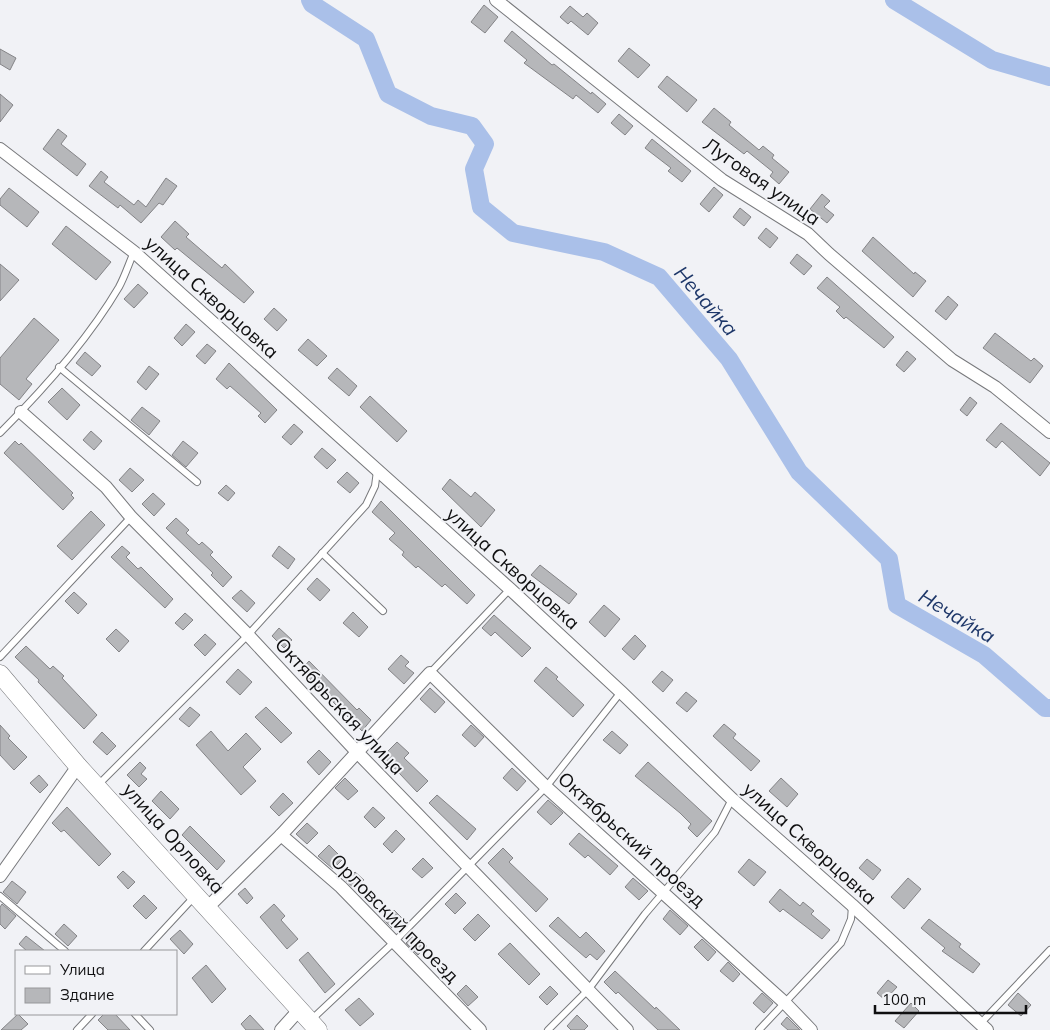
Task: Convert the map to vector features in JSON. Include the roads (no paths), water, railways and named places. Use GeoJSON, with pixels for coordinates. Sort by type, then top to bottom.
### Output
{"type":"FeatureCollection","features":[{"type":"Feature","properties":{"kind":"street","name":"Луговая улица"},"geometry":{"type":"LineString","coordinates":[[496,0],[722,180],[808,234],[945,354],[994,387],[1050,432]]}},
{"type":"Feature","properties":{"kind":"street","name":"улица Скворцовка"},"geometry":{"type":"LineString","coordinates":[[0,149],[134,252],[510,589],[732,799],[852,905],[980,1028]]}},
{"type":"Feature","properties":{"kind":"street","name":"Октябрьская улица"},"geometry":{"type":"LineString","coordinates":[[21,412],[106,487],[131,517],[248,634],[357,752],[627,1030]]}},
{"type":"Feature","properties":{"kind":"street"},"geometry":{"type":"LineString","coordinates":[[202,901],[281,835],[430,673]]}},
{"type":"Feature","properties":{"kind":"street","name":"Октябрьский проезд"},"geometry":{"type":"LineString","coordinates":[[430,673],[546,787],[785,1003],[811,1030]]}},
{"type":"Feature","properties":{"kind":"street","name":"улица Орловка"},"geometry":{"type":"LineString","coordinates":[[0,674],[78,766],[98,785],[309,1020]]}},
{"type":"Feature","properties":{"kind":"street"},"geometry":{"type":"LineString","coordinates":[[0,876],[78,766]]}},
{"type":"Feature","properties":{"kind":"street","name":"Орловский проезд"},"geometry":{"type":"LineString","coordinates":[[281,835],[341,887],[480,1030]]}},
{"type":"Feature","properties":{"kind":"street"},"geometry":{"type":"LineString","coordinates":[[281,1030],[309,1020]]}},
{"type":"Feature","properties":{"kind":"lane"},"geometry":{"type":"LineString","coordinates":[[0,433],[21,412],[90,328],[120,286],[134,252]]}},
{"type":"Feature","properties":{"kind":"lane"},"geometry":{"type":"LineString","coordinates":[[59,367],[197,482]]}},
{"type":"Feature","properties":{"kind":"lane"},"geometry":{"type":"LineString","coordinates":[[98,785],[248,634],[366,505],[375,486],[377,471]]}},
{"type":"Feature","properties":{"kind":"lane"},"geometry":{"type":"LineString","coordinates":[[0,657],[131,517]]}},
{"type":"Feature","properties":{"kind":"lane"},"geometry":{"type":"LineString","coordinates":[[322,553],[383,611]]}},
{"type":"Feature","properties":{"kind":"lane"},"geometry":{"type":"LineString","coordinates":[[430,673],[510,589]]}},
{"type":"Feature","properties":{"kind":"lane"},"geometry":{"type":"LineString","coordinates":[[309,1020],[394,942],[469,868],[546,787],[621,692]]}},
{"type":"Feature","properties":{"kind":"lane"},"geometry":{"type":"LineString","coordinates":[[548,1030],[588,990],[663,893],[715,832],[732,799]]}},
{"type":"Feature","properties":{"kind":"lane"},"geometry":{"type":"LineString","coordinates":[[0,896],[64,950]]}},
{"type":"Feature","properties":{"kind":"lane"},"geometry":{"type":"LineString","coordinates":[[145,950],[202,901]]}},
{"type":"Feature","properties":{"kind":"lane"},"geometry":{"type":"LineString","coordinates":[[759,1030],[841,943],[851,920],[852,905]]}},
{"type":"Feature","properties":{"kind":"lane"},"geometry":{"type":"LineString","coordinates":[[980,1028],[1050,950]]}},
{"type":"Feature","properties":{"kind":"lane"},"geometry":{"type":"LineString","coordinates":[[77,1030],[91,1015]]}},
{"type":"Feature","properties":{"kind":"lane"},"geometry":{"type":"LineString","coordinates":[[136,1015],[150,1030]]}},
{"type":"Feature","properties":{"kind":"waterway","name":"Нечайка"},"geometry":{"type":"LineString","coordinates":[[310,0],[312,4],[366,39],[388,94],[431,116],[472,126],[485,144],[474,169],[481,207],[513,233],[604,252],[659,277],[729,359],[799,472],[889,559],[897,605],[984,655],[1045,708],[1050,708]]}},
{"type":"Feature","properties":{"kind":"waterway"},"geometry":{"type":"LineString","coordinates":[[894,0],[992,60],[1050,77]]}}]}
